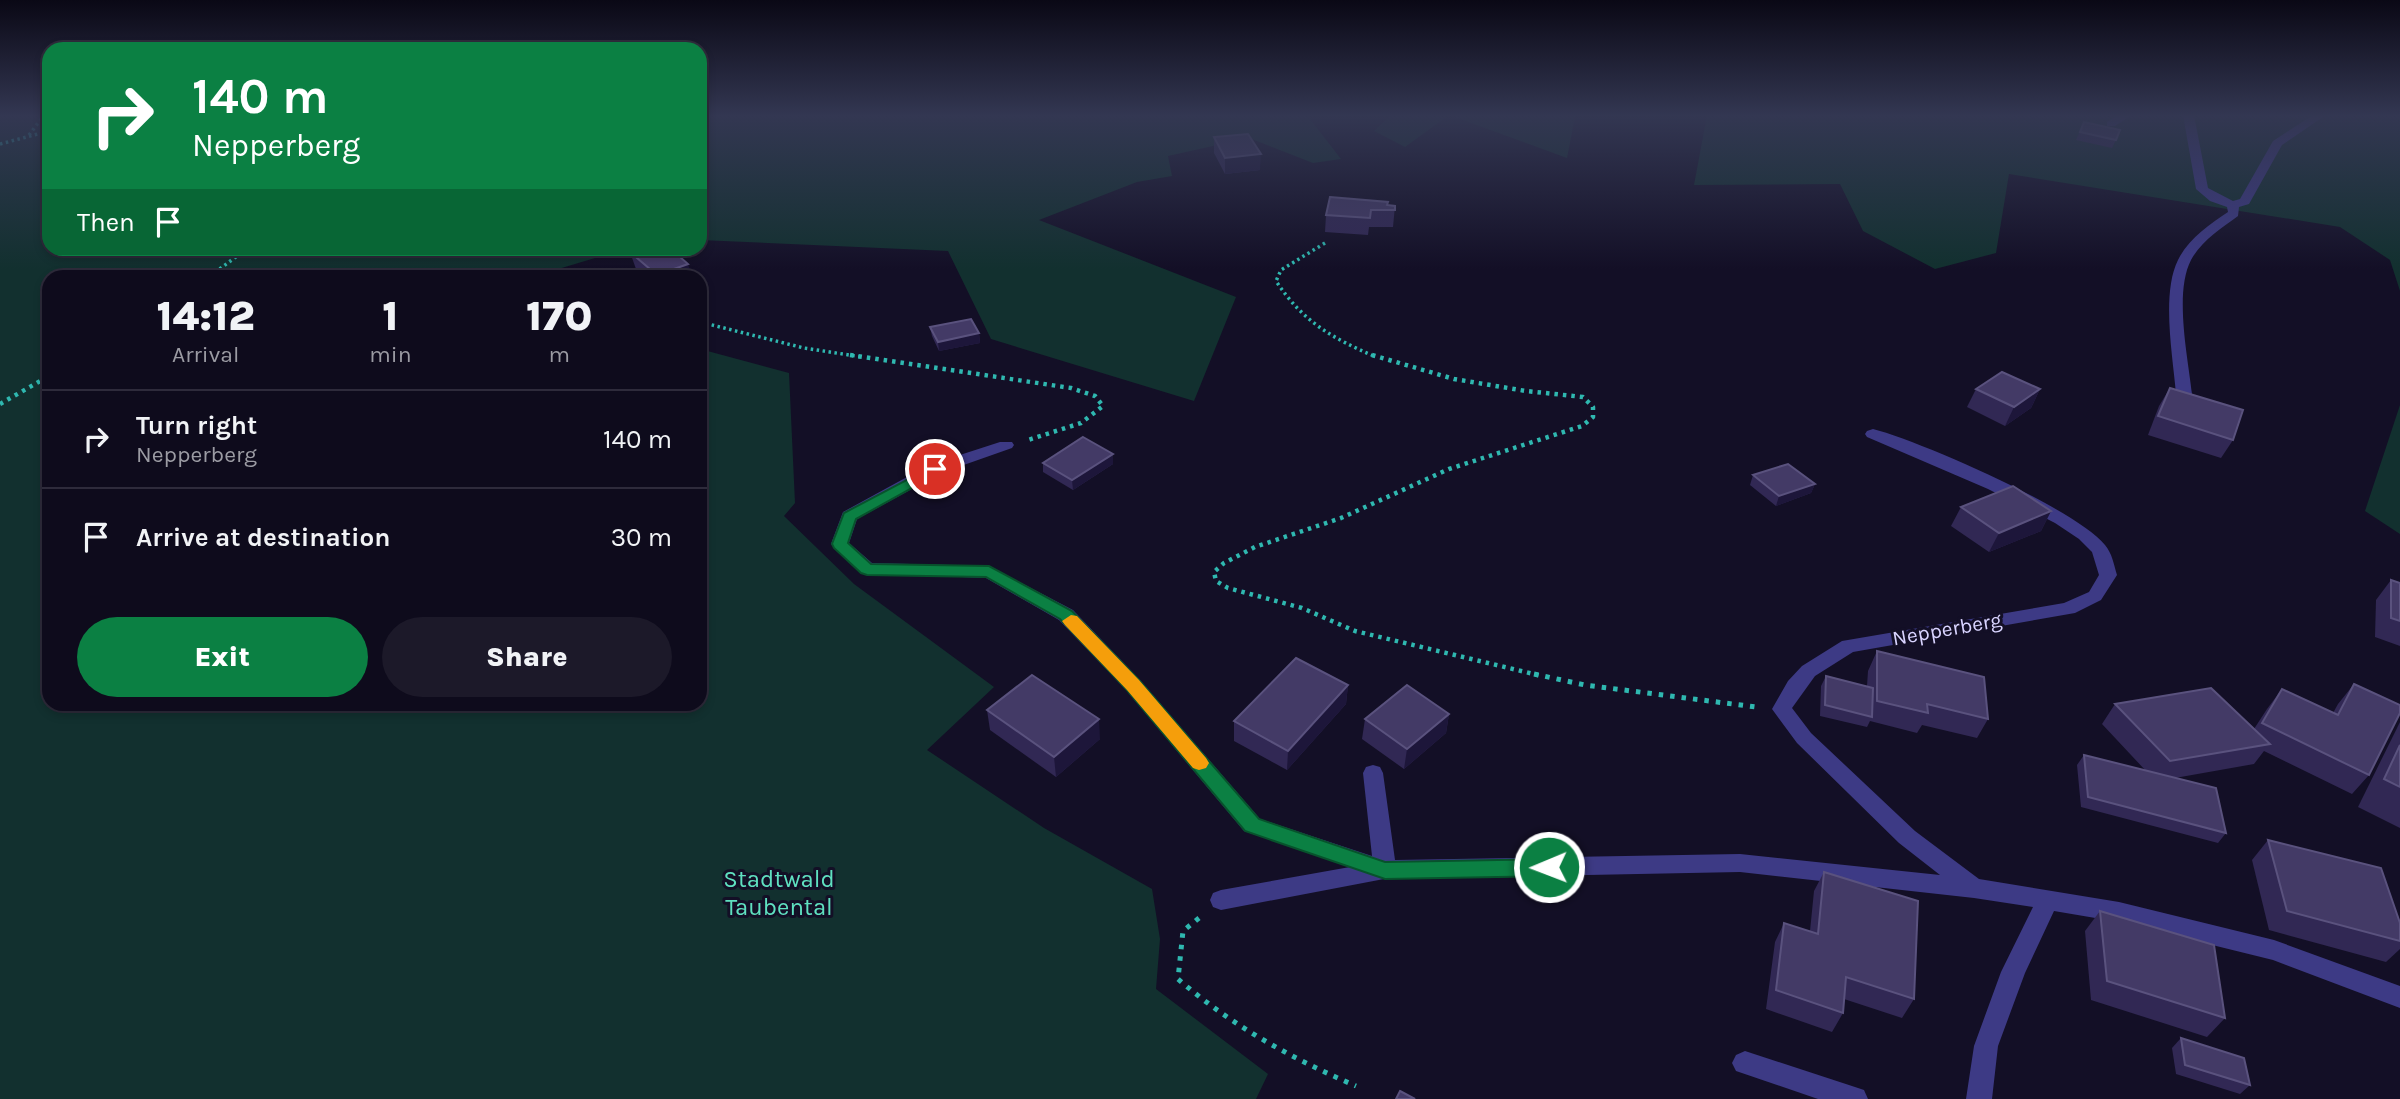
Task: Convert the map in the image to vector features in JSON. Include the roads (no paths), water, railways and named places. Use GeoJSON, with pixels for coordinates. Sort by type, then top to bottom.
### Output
{"type":"FeatureCollection","features":[{"type":"Feature","properties":{"kind":"street"},"geometry":{"type":"LineString","coordinates":[[2198,166],[2202,189],[2214,198],[2233,205],[2245,201],[2264,166]]}},
{"type":"Feature","properties":{"kind":"street"},"geometry":{"type":"LineString","coordinates":[[2184,394],[2179,338],[2181,266],[2196,244],[2234,213],[2233,205]]}},
{"type":"Feature","properties":{"kind":"street","name":"Nepperberg"},"geometry":{"type":"LineString","coordinates":[[1873,434],[1920,450],[2068,524],[2098,547],[2108,575],[2095,596],[2068,609],[1849,646],[1818,662],[1794,684],[1782,709],[1804,738],[1907,838],[1975,888]]}},
{"type":"Feature","properties":{"kind":"street"},"geometry":{"type":"LineString","coordinates":[[1006,445],[935,469],[849,516],[840,544],[867,569],[989,572],[1066,615],[1133,685],[1252,825],[1385,870]]}},
{"type":"Feature","properties":{"kind":"street"},"geometry":{"type":"LineString","coordinates":[[1373,773],[1385,870]]}},
{"type":"Feature","properties":{"kind":"street"},"geometry":{"type":"LineString","coordinates":[[1221,900],[1385,870],[1740,863],[1975,888],[2119,912],[2274,950],[2400,998]]}},
{"type":"Feature","properties":{"kind":"street"},"geometry":{"type":"LineString","coordinates":[[1979,1099],[1986,1046],[2013,972],[2047,902]]}},
{"type":"Feature","properties":{"kind":"street"},"geometry":{"type":"LineString","coordinates":[[1745,1063],[1855,1099]]}},
{"type":"Feature","properties":{"kind":"park label","name":"Stadtwald Taubental"},"geometry":{"type":"Point","coordinates":[779,893]}}]}
